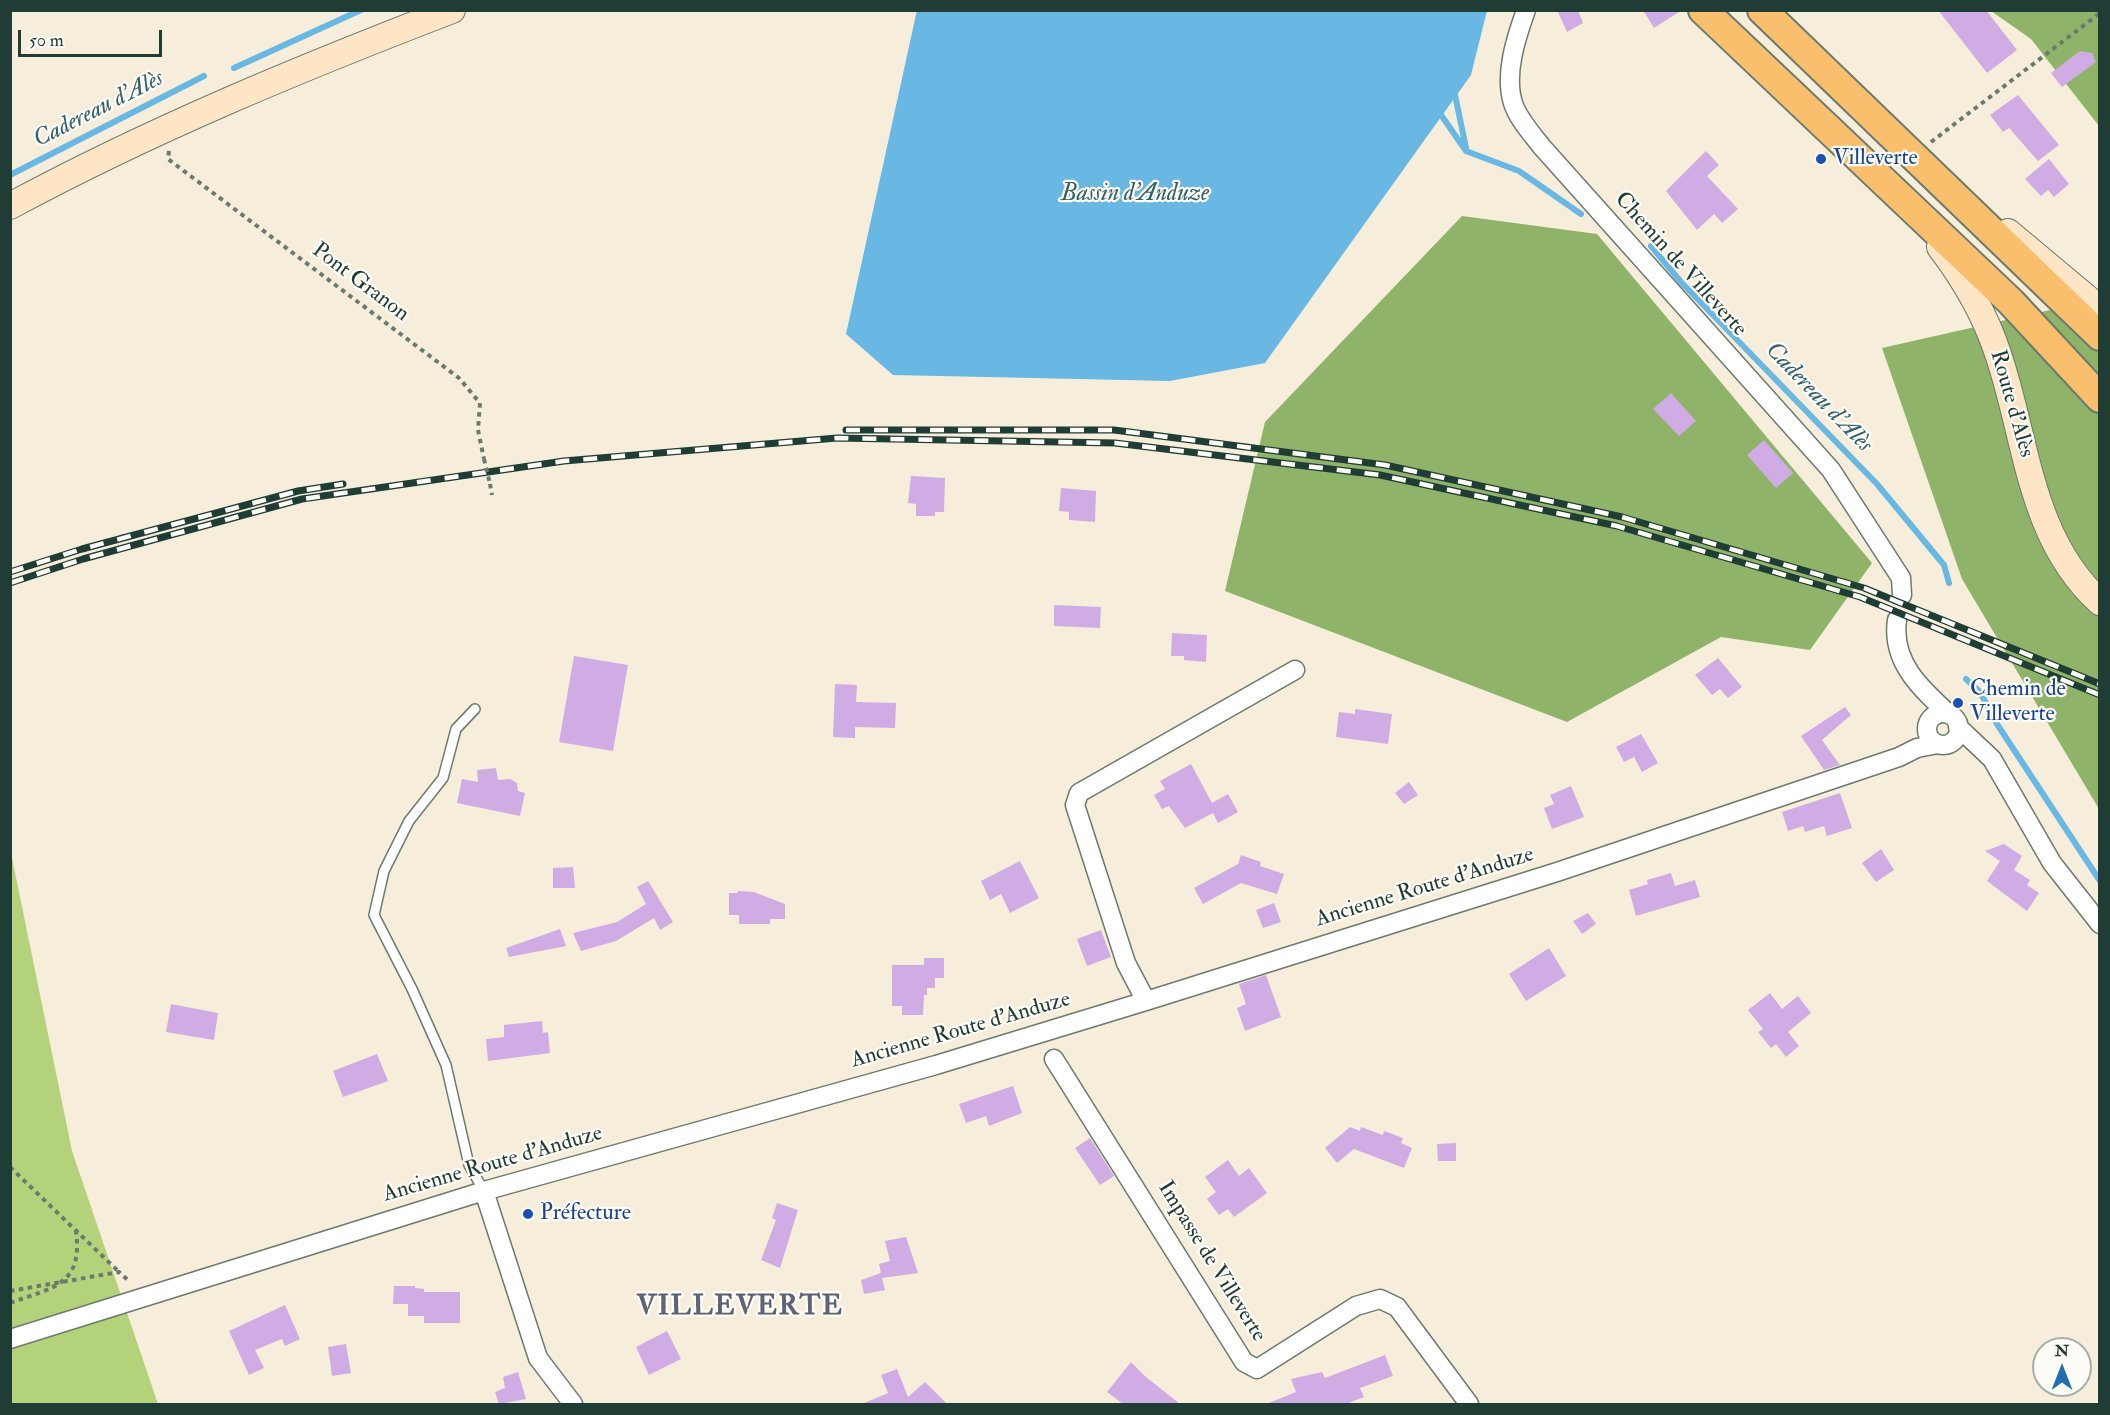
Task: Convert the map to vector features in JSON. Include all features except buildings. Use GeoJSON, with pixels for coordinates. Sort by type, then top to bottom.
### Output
{"type":"FeatureCollection","features":[{"type":"Feature","properties":{"kind":"main road"},"geometry":{"type":"LineString","coordinates":[[10,206],[173,124],[235,96],[452,10]]}},
{"type":"Feature","properties":{"kind":"main road"},"geometry":{"type":"LineString","coordinates":[[1703,10],[2011,302],[2100,398]]}},
{"type":"Feature","properties":{"kind":"main road"},"geometry":{"type":"LineString","coordinates":[[1762,10],[1916,156],[2100,336]]}},
{"type":"Feature","properties":{"kind":"main road"},"geometry":{"type":"LineString","coordinates":[[1916,156],[2100,309]]}},
{"type":"Feature","properties":{"kind":"main road","name":"Route d'Alès"},"geometry":{"type":"LineString","coordinates":[[1913,211],[1968,284],[1983,315],[1998,351],[2048,531],[2063,558],[2100,602]]}},
{"type":"Feature","properties":{"kind":"street","name":"Chemin de Villeverte"},"geometry":{"type":"LineString","coordinates":[[1526,10],[1514,51],[1511,72],[1514,105],[1526,125],[1549,156],[1831,470],[1901,578],[1902,595]]}},
{"type":"Feature","properties":{"kind":"street"},"geometry":{"type":"LineString","coordinates":[[1897,620],[1898,652],[1920,686],[1939,733],[1972,742],[1992,759],[2052,862],[2100,924]]}},
{"type":"Feature","properties":{"kind":"street"},"geometry":{"type":"LineString","coordinates":[[1146,1001],[1126,963],[1075,805],[1079,793],[1295,670]]}},
{"type":"Feature","properties":{"kind":"street","name":"Ancienne Route d'Anduze"},"geometry":{"type":"LineString","coordinates":[[10,1339],[484,1191],[936,1065],[1557,872],[1899,757],[1939,733]]}},
{"type":"Feature","properties":{"kind":"street","name":"Impasse de Villeverte"},"geometry":{"type":"LineString","coordinates":[[1054,1059],[1244,1362],[1257,1369],[1356,1306],[1380,1299],[1397,1307],[1468,1404]]}},
{"type":"Feature","properties":{"kind":"street"},"geometry":{"type":"LineString","coordinates":[[484,1191],[538,1358],[573,1404]]}},
{"type":"Feature","properties":{"kind":"lane"},"geometry":{"type":"LineString","coordinates":[[476,709],[456,729],[443,778],[409,821],[389,861],[374,915],[412,989],[446,1065],[470,1165],[484,1191]]}},
{"type":"Feature","properties":{"kind":"path"},"geometry":{"type":"LineString","coordinates":[[1916,156],[2100,13]]}},
{"type":"Feature","properties":{"kind":"path","name":"Pont Granon"},"geometry":{"type":"LineString","coordinates":[[173,124],[168,159],[459,378],[480,403],[478,430],[492,495]]}},
{"type":"Feature","properties":{"kind":"path"},"geometry":{"type":"LineString","coordinates":[[10,1167],[146,1297]]}},
{"type":"Feature","properties":{"kind":"path"},"geometry":{"type":"LineString","coordinates":[[10,1303],[66,1280],[76,1263],[76,1229]]}},
{"type":"Feature","properties":{"kind":"path"},"geometry":{"type":"LineString","coordinates":[[10,1291],[119,1272]]}},
{"type":"Feature","properties":{"kind":"green space"},"geometry":{"type":"Polygon","coordinates":[[[1991,11],[2099,11],[2099,126],[2031,39],[1991,11]]]}},
{"type":"Feature","properties":{"kind":"green space"},"geometry":{"type":"Polygon","coordinates":[[[1462,216],[1597,234],[1872,563],[1810,650],[1721,637],[1567,722],[1225,591],[1265,422],[1462,216]]]}},
{"type":"Feature","properties":{"kind":"green space"},"geometry":{"type":"Polygon","coordinates":[[[2099,299],[2099,809],[1962,579],[1882,348],[2099,299]]]}},
{"type":"Feature","properties":{"kind":"green space"},"geometry":{"type":"Polygon","coordinates":[[[10,848],[72,1151],[158,1404],[11,1404],[10,848]]]}},
{"type":"Feature","properties":{"kind":"water","name":"Bassin d'Anduze"},"geometry":{"type":"Polygon","coordinates":[[[917,10],[1487,11],[1471,75],[1265,363],[1170,381],[893,375],[846,334],[917,10]]]}},
{"type":"Feature","properties":{"kind":"waterway","name":"Cadereau d'Alès"},"geometry":{"type":"LineString","coordinates":[[234,68],[361,10]]}},
{"type":"Feature","properties":{"kind":"waterway","name":"Cadereau d'Alès"},"geometry":{"type":"LineString","coordinates":[[10,175],[204,76]]}},
{"type":"Feature","properties":{"kind":"waterway","name":"Cadereau d'Alès"},"geometry":{"type":"LineString","coordinates":[[1454,90],[1466,148]]}},
{"type":"Feature","properties":{"kind":"waterway","name":"Cadereau d'Alès"},"geometry":{"type":"LineString","coordinates":[[1437,109],[1466,151],[1519,171],[1581,214]]}},
{"type":"Feature","properties":{"kind":"waterway","name":"Cadereau d'Alès"},"geometry":{"type":"LineString","coordinates":[[1651,246],[1681,282],[1877,484],[1944,565],[1949,583]]}},
{"type":"Feature","properties":{"kind":"waterway","name":"Cadereau d'Alès"},"geometry":{"type":"LineString","coordinates":[[1966,679],[1980,692],[1997,724],[2100,881]]}},
{"type":"Feature","properties":{"kind":"railway"},"geometry":{"type":"LineString","coordinates":[[846,430],[1114,430],[1385,465],[1622,517],[1864,588],[2100,684]]}},
{"type":"Feature","properties":{"kind":"railway"},"geometry":{"type":"LineString","coordinates":[[10,583],[83,559],[302,499],[564,461],[837,438],[1115,443],[1380,475],[1617,526],[1860,597],[2100,695]]}},
{"type":"Feature","properties":{"kind":"railway"},"geometry":{"type":"LineString","coordinates":[[10,572],[82,549],[298,491],[343,484]]}},
{"type":"Feature","properties":{"kind":"place","name":"Villeverte"},"geometry":{"type":"Point","coordinates":[1821,159]}},
{"type":"Feature","properties":{"kind":"place","name":"Chemin de Villeverte"},"geometry":{"type":"Point","coordinates":[1958,703]}},
{"type":"Feature","properties":{"kind":"place","name":"Préfecture"},"geometry":{"type":"Point","coordinates":[528,1214]}},
{"type":"Feature","properties":{"kind":"district","name":"VILLEVERTE"},"geometry":{"type":"Point","coordinates":[740,1308]}}]}
